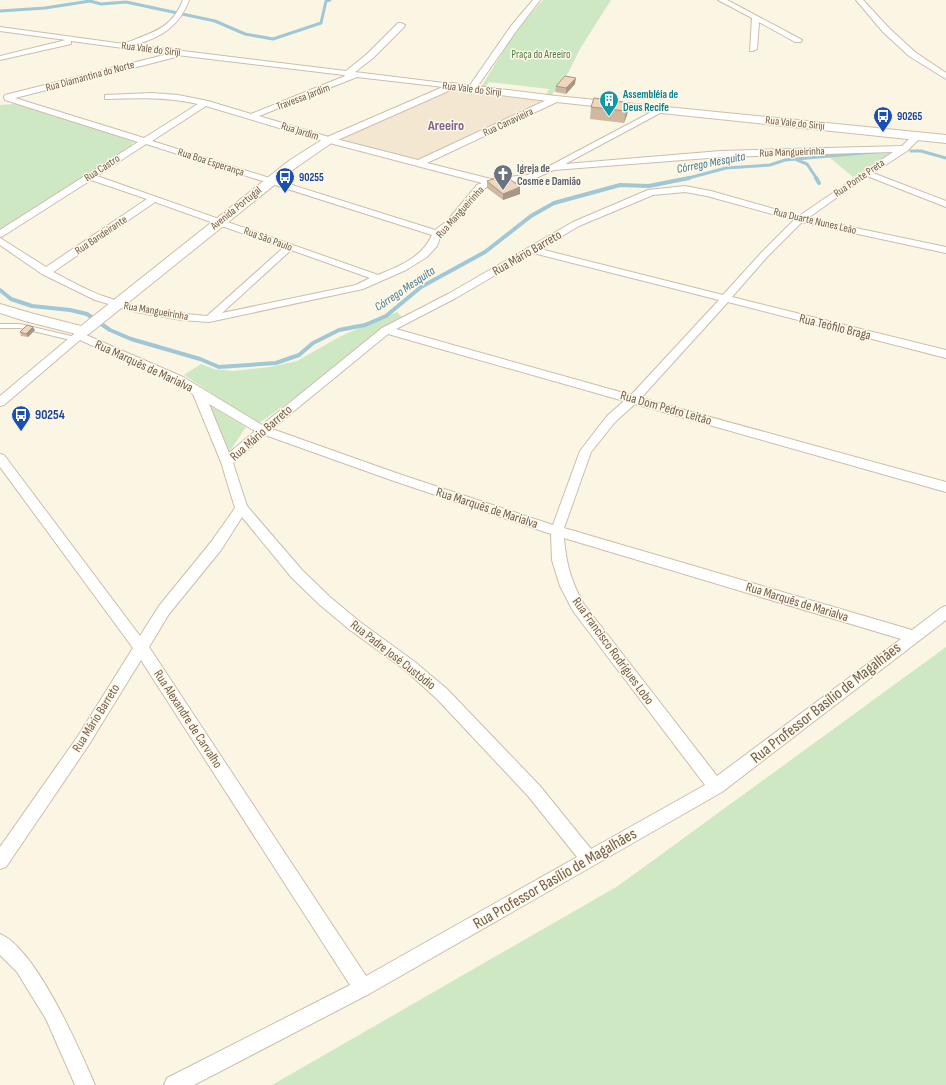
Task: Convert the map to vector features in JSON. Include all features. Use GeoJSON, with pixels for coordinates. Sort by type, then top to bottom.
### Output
{"type":"FeatureCollection","features":[{"type":"Feature","properties":{"kind":"street"},"geometry":{"type":"LineString","coordinates":[[122,46],[139,42],[161,32],[174,22],[183,10],[186,0]]}},
{"type":"Feature","properties":{"kind":"street"},"geometry":{"type":"LineString","coordinates":[[472,88],[514,28],[537,0]]}},
{"type":"Feature","properties":{"kind":"street"},"geometry":{"type":"LineString","coordinates":[[721,0],[798,40]]}},
{"type":"Feature","properties":{"kind":"street"},"geometry":{"type":"LineString","coordinates":[[859,0],[886,30],[912,54],[946,77]]}},
{"type":"Feature","properties":{"kind":"street"},"geometry":{"type":"LineString","coordinates":[[753,49],[756,17]]}},
{"type":"Feature","properties":{"kind":"street"},"geometry":{"type":"LineString","coordinates":[[351,74],[401,25]]}},
{"type":"Feature","properties":{"kind":"street","name":"Rua Vale do Siriji"},"geometry":{"type":"LineString","coordinates":[[0,30],[556,99],[945,138]]}},
{"type":"Feature","properties":{"kind":"street"},"geometry":{"type":"LineString","coordinates":[[0,58],[76,40]]}},
{"type":"Feature","properties":{"kind":"street","name":"Rua Diamantina do Norte"},"geometry":{"type":"LineString","coordinates":[[4,98],[181,53]]}},
{"type":"Feature","properties":{"kind":"street","name":"Travessa Jardim"},"geometry":{"type":"LineString","coordinates":[[250,117],[295,100],[351,74]]}},
{"type":"Feature","properties":{"kind":"street","name":"Avenida Portugal"},"geometry":{"type":"LineString","coordinates":[[87,329],[270,180],[294,163],[329,140],[452,86]]}},
{"type":"Feature","properties":{"kind":"street","name":"Rua Jardim"},"geometry":{"type":"LineString","coordinates":[[108,97],[152,95],[178,97],[204,102],[329,140],[491,182]]}},
{"type":"Feature","properties":{"kind":"street","name":"Rua Boa Esperança"},"geometry":{"type":"LineString","coordinates":[[4,98],[144,140],[437,234]]}},
{"type":"Feature","properties":{"kind":"street","name":"Rua Canavieira"},"geometry":{"type":"LineString","coordinates":[[417,164],[556,99]]}},
{"type":"Feature","properties":{"kind":"street","name":"Rua Castro"},"geometry":{"type":"LineString","coordinates":[[0,234],[204,102]]}},
{"type":"Feature","properties":{"kind":"street"},"geometry":{"type":"LineString","coordinates":[[550,168],[659,110]]}},
{"type":"Feature","properties":{"kind":"street","name":"Rua Ponte Preta"},"geometry":{"type":"LineString","coordinates":[[800,219],[904,148],[916,136]]}},
{"type":"Feature","properties":{"kind":"street","name":"Rua Mangueirinha"},"geometry":{"type":"LineString","coordinates":[[0,241],[46,272],[70,285],[118,304],[181,317],[209,319],[359,287],[402,268],[424,256],[432,246],[437,234],[455,218],[480,187],[491,182],[528,178],[543,173],[550,168],[721,154],[904,148]]}},
{"type":"Feature","properties":{"kind":"street"},"geometry":{"type":"LineString","coordinates":[[866,173],[946,204]]}},
{"type":"Feature","properties":{"kind":"street","name":"Rua São Paulo"},"geometry":{"type":"LineString","coordinates":[[90,176],[156,198],[219,222],[378,278]]}},
{"type":"Feature","properties":{"kind":"street","name":"Rua Duarte Nunes Leão"},"geometry":{"type":"LineString","coordinates":[[685,189],[708,193],[800,219],[946,250]]}},
{"type":"Feature","properties":{"kind":"street","name":"Rua Mário Barreto"},"geometry":{"type":"LineString","coordinates":[[0,861],[83,741],[140,646],[164,610],[216,546],[241,508],[227,462],[262,430],[386,330],[452,296],[576,224],[652,192],[685,189]]}},
{"type":"Feature","properties":{"kind":"street","name":"Rua Bandeirante"},"geometry":{"type":"LineString","coordinates":[[46,272],[156,198]]}},
{"type":"Feature","properties":{"kind":"street"},"geometry":{"type":"LineString","coordinates":[[634,399],[688,341],[764,255],[800,219]]}},
{"type":"Feature","properties":{"kind":"street"},"geometry":{"type":"LineString","coordinates":[[209,319],[289,247]]}},
{"type":"Feature","properties":{"kind":"street","name":"Rua Teófilo Braga"},"geometry":{"type":"LineString","coordinates":[[533,250],[946,354]]}},
{"type":"Feature","properties":{"kind":"street"},"geometry":{"type":"LineString","coordinates":[[0,308],[30,318],[87,329]]}},
{"type":"Feature","properties":{"kind":"street"},"geometry":{"type":"LineString","coordinates":[[0,402],[87,329]]}},
{"type":"Feature","properties":{"kind":"street","name":"Rua Marquês de Marialva"},"geometry":{"type":"LineString","coordinates":[[87,329],[262,430],[403,480],[557,531],[912,636]]}},
{"type":"Feature","properties":{"kind":"street","name":"Rua Dom Pedro Leitão"},"geometry":{"type":"LineString","coordinates":[[386,330],[946,487]]}},
{"type":"Feature","properties":{"kind":"street"},"geometry":{"type":"LineString","coordinates":[[198,392],[227,462]]}},
{"type":"Feature","properties":{"kind":"street","name":"Rua Francisco Rodrigues Lobo"},"geometry":{"type":"LineString","coordinates":[[634,399],[611,419],[586,451],[557,531],[559,560],[567,586],[578,607],[716,787]]}},
{"type":"Feature","properties":{"kind":"street","name":"Rua Alexandre de Carvalho"},"geometry":{"type":"LineString","coordinates":[[0,458],[140,646],[363,988]]}},
{"type":"Feature","properties":{"kind":"street","name":"Rua Padre José Custódio"},"geometry":{"type":"LineString","coordinates":[[241,508],[297,574],[325,601],[355,626],[410,666],[442,694],[534,791],[589,859]]}},
{"type":"Feature","properties":{"kind":"street","name":"Rua Professor Basílio de Magalhães"},"geometry":{"type":"LineString","coordinates":[[174,1085],[363,988],[716,787],[912,636],[946,612]]}},
{"type":"Feature","properties":{"kind":"street"},"geometry":{"type":"LineString","coordinates":[[0,942],[23,966],[52,1013],[85,1085]]}},
{"type":"Feature","properties":{"kind":"lane"},"geometry":{"type":"LineString","coordinates":[[0,326],[87,329]]}},
{"type":"Feature","properties":{"kind":"shaded area"},"geometry":{"type":"Polygon","coordinates":[[[456,89],[547,100],[417,161],[339,140],[456,89]]]}},
{"type":"Feature","properties":{"kind":"green space","name":"Praça do Areeiro"},"geometry":{"type":"Polygon","coordinates":[[[543,0],[611,0],[580,49],[568,73],[551,96],[546,95],[549,89],[489,82],[485,88],[481,87],[519,26],[543,0]]]}},
{"type":"Feature","properties":{"kind":"green space"},"geometry":{"type":"Polygon","coordinates":[[[0,105],[24,105],[135,142],[131,144],[134,146],[0,229],[0,105]]]}},
{"type":"Feature","properties":{"kind":"green space"},"geometry":{"type":"Polygon","coordinates":[[[823,152],[893,152],[853,177],[823,152]]]}},
{"type":"Feature","properties":{"kind":"green space"},"geometry":{"type":"Polygon","coordinates":[[[397,312],[404,319],[258,424],[184,375],[201,364],[214,369],[233,371],[270,367],[297,361],[341,336],[397,312]]]}},
{"type":"Feature","properties":{"kind":"green space"},"geometry":{"type":"Polygon","coordinates":[[[209,405],[246,427],[230,451],[227,451],[209,405]]]}},
{"type":"Feature","properties":{"kind":"green space"},"geometry":{"type":"Polygon","coordinates":[[[946,647],[946,1085],[272,1085],[618,886],[946,647]]]}},
{"type":"Feature","properties":{"kind":"building"},"geometry":{"type":"Polygon","coordinates":[[[565,76],[576,78],[566,88],[556,86],[565,76]]]}},
{"type":"Feature","properties":{"kind":"building"},"geometry":{"type":"Polygon","coordinates":[[[594,98],[629,103],[626,111],[591,107],[594,98]]]}},
{"type":"Feature","properties":{"kind":"building"},"geometry":{"type":"Polygon","coordinates":[[[506,176],[520,187],[503,194],[487,181],[496,178],[498,179],[506,176]]]}},
{"type":"Feature","properties":{"kind":"building"},"geometry":{"type":"Polygon","coordinates":[[[27,325],[33,327],[26,334],[20,332],[27,325]]]}},
{"type":"Feature","properties":{"kind":"waterway"},"geometry":{"type":"LineString","coordinates":[[0,11],[45,8],[90,1],[101,4],[126,2],[215,21],[245,34],[273,39],[321,23],[326,1],[330,0]]}},
{"type":"Feature","properties":{"kind":"waterway"},"geometry":{"type":"LineString","coordinates":[[911,151],[921,151],[946,158]]}},
{"type":"Feature","properties":{"kind":"waterway","name":"Córrego Mesquita"},"geometry":{"type":"LineString","coordinates":[[688,178],[726,168],[770,165],[785,160],[874,152]]}},
{"type":"Feature","properties":{"kind":"waterway"},"geometry":{"type":"LineString","coordinates":[[797,160],[807,164],[817,179]]}},
{"type":"Feature","properties":{"kind":"waterway","name":"Córrego Mesquita"},"geometry":{"type":"LineString","coordinates":[[0,290],[11,299],[32,306],[70,310],[87,314],[110,330],[131,339],[200,359],[219,367],[276,363],[299,355],[313,343],[339,330],[365,325],[386,316],[421,287],[485,252],[531,216],[554,203],[620,185],[649,186],[688,178]]}},
{"type":"Feature","properties":{"kind":"waterway"},"geometry":{"type":"LineString","coordinates":[[816,178],[819,183]]}},
{"type":"Feature","properties":{"kind":"place","name":"Assembléia de Deus Recife"},"geometry":{"type":"Point","coordinates":[609,117]}},
{"type":"Feature","properties":{"kind":"place","name":"90265"},"geometry":{"type":"Point","coordinates":[883,133]}},
{"type":"Feature","properties":{"kind":"place","name":"Igreja de Cosme e Damião"},"geometry":{"type":"Point","coordinates":[503,191]}},
{"type":"Feature","properties":{"kind":"place","name":"90255"},"geometry":{"type":"Point","coordinates":[285,194]}},
{"type":"Feature","properties":{"kind":"place","name":"90254"},"geometry":{"type":"Point","coordinates":[21,432]}},
{"type":"Feature","properties":{"kind":"district","name":"Areeiro"},"geometry":{"type":"Point","coordinates":[446,125]}}]}
